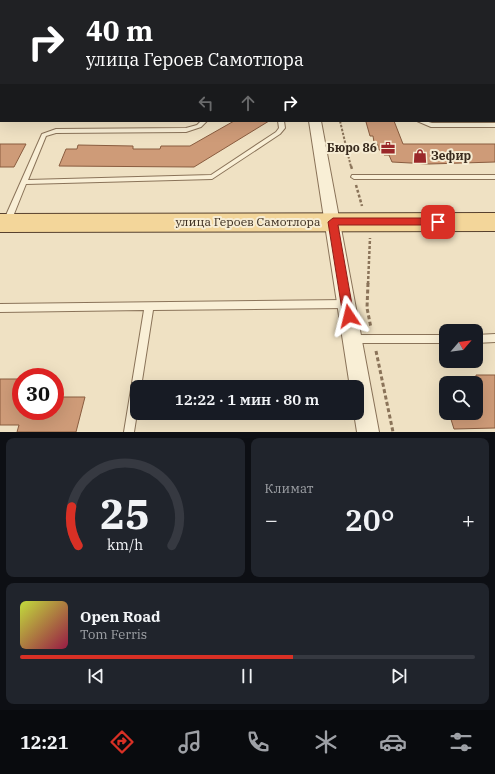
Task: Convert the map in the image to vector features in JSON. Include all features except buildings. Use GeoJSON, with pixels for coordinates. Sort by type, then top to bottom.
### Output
{"type":"FeatureCollection","features":[{"type":"Feature","properties":{"kind":"main road","name":"улица Героев Самотлора"},"geometry":{"type":"LineString","coordinates":[[4,223],[495,222]]}},
{"type":"Feature","properties":{"kind":"street"},"geometry":{"type":"LineString","coordinates":[[315,122],[368,432]]}},
{"type":"Feature","properties":{"kind":"lane"},"geometry":{"type":"LineString","coordinates":[[4,223],[24,182],[42,139],[50,133],[56,131],[186,130],[199,126],[203,122]]}},
{"type":"Feature","properties":{"kind":"lane"},"geometry":{"type":"LineString","coordinates":[[24,182],[212,177],[278,133],[282,128],[281,122]]}},
{"type":"Feature","properties":{"kind":"lane"},"geometry":{"type":"LineString","coordinates":[[423,122],[431,125],[495,125]]}},
{"type":"Feature","properties":{"kind":"lane"},"geometry":{"type":"LineString","coordinates":[[354,177],[495,177]]}},
{"type":"Feature","properties":{"kind":"lane"},"geometry":{"type":"LineString","coordinates":[[0,308],[347,304]]}},
{"type":"Feature","properties":{"kind":"lane"},"geometry":{"type":"LineString","coordinates":[[129,432],[149,306]]}},
{"type":"Feature","properties":{"kind":"lane"},"geometry":{"type":"LineString","coordinates":[[483,339],[495,338]]}},
{"type":"Feature","properties":{"kind":"lane"},"geometry":{"type":"LineString","coordinates":[[353,340],[439,339]]}},
{"type":"Feature","properties":{"kind":"path"},"geometry":{"type":"LineString","coordinates":[[340,122],[370,236],[367,308],[393,432]]}},
{"type":"Feature","properties":{"kind":"place","name":"Бюро 86"},"geometry":{"type":"Point","coordinates":[388,148]}},
{"type":"Feature","properties":{"kind":"place","name":"Зефир"},"geometry":{"type":"Point","coordinates":[420,156]}},
{"type":"Feature","properties":{"kind":"route"},"geometry":{"type":"LineString","coordinates":[[349,316],[333,222],[438,222]]}}]}
